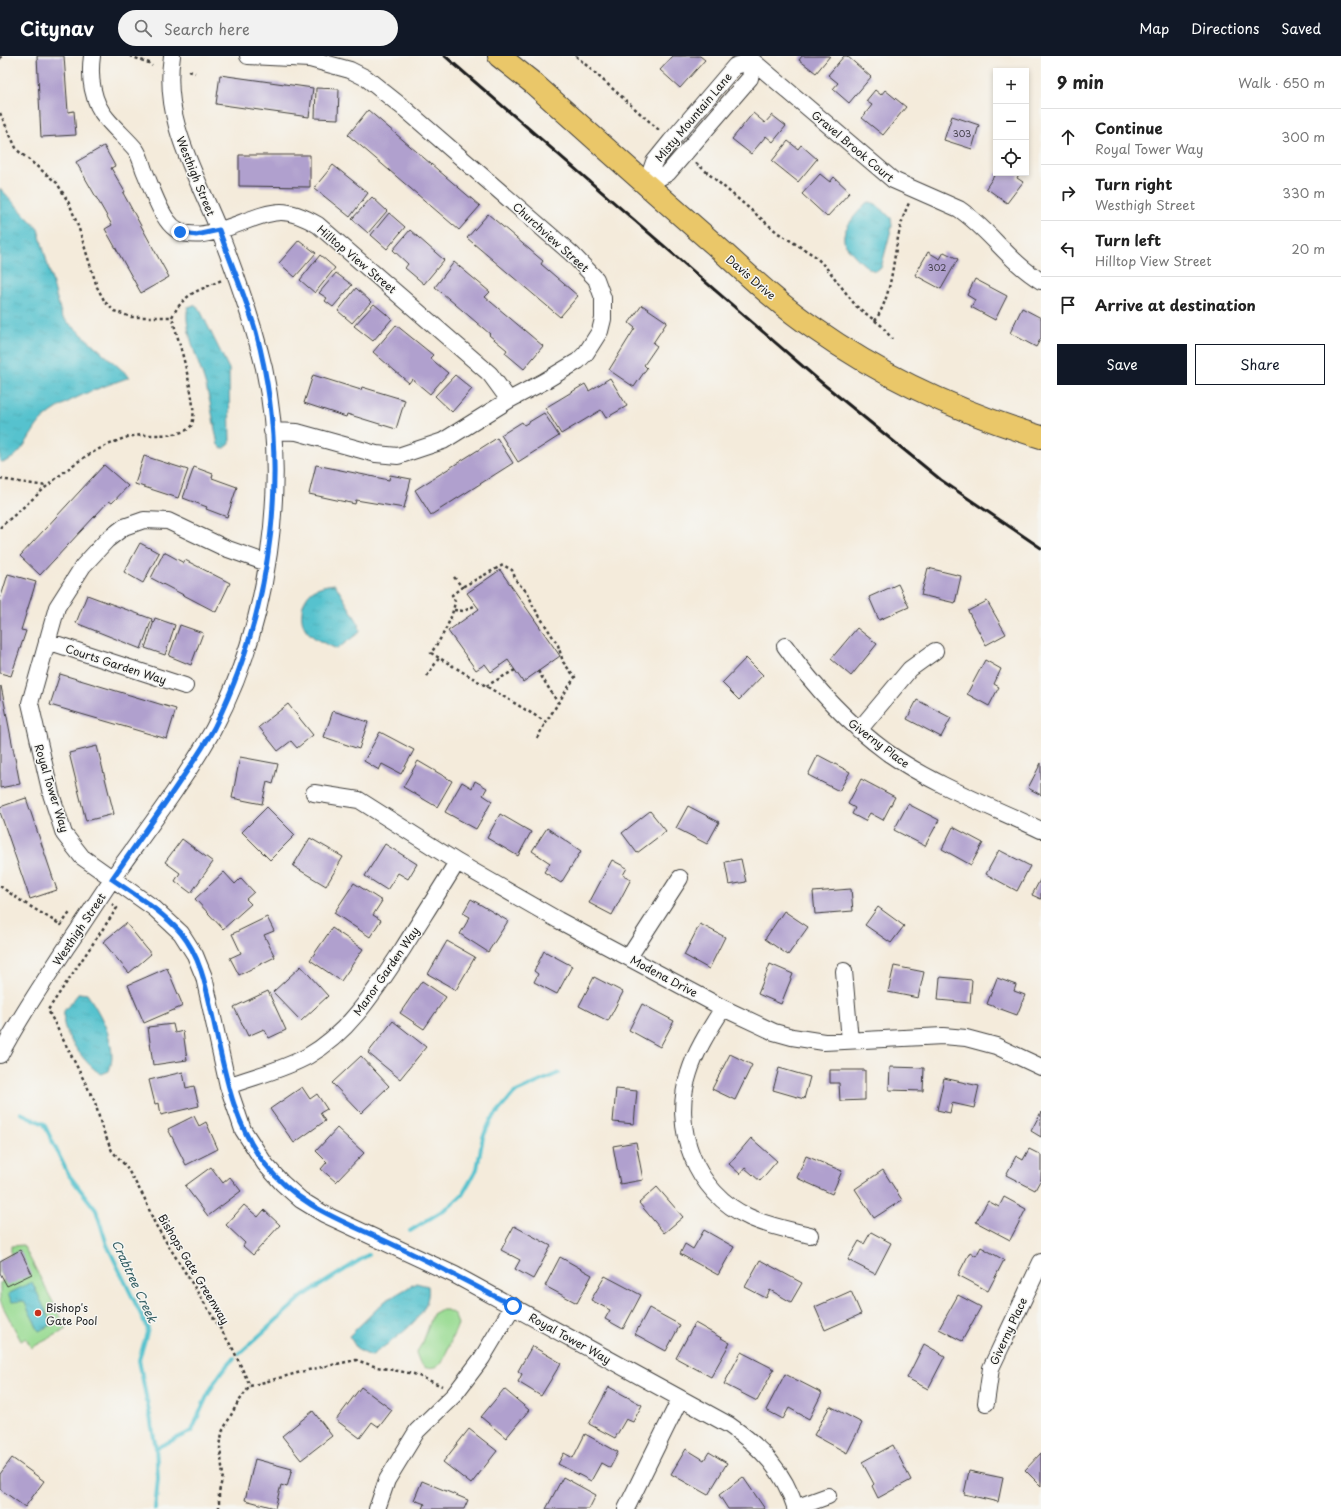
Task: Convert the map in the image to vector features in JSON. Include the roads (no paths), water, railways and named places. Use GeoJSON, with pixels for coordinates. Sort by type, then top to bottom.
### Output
{"type":"FeatureCollection","features":[{"type":"Feature","properties":{"kind":"main road","name":"Davis Drive"},"geometry":{"type":"LineString","coordinates":[[499,56],[533,83],[646,185],[790,310],[836,344],[874,367],[926,392],[976,414],[1041,437]]}},
{"type":"Feature","properties":{"kind":"street","name":"Hilltop View Street"},"geometry":{"type":"LineString","coordinates":[[92,56],[90,67],[92,87],[98,105],[106,119],[137,152],[167,221],[180,232],[196,235],[219,230],[280,212],[299,215],[318,225],[490,374],[509,400]]}},
{"type":"Feature","properties":{"kind":"street","name":"Westhigh Street"},"geometry":{"type":"LineString","coordinates":[[0,1055],[27,1008],[112,879],[152,823],[213,729],[228,697],[249,643],[267,563],[275,478],[268,388],[256,332],[219,230],[198,187],[179,138],[171,95],[170,67],[172,56]]}},
{"type":"Feature","properties":{"kind":"street","name":"Churchview Street"},"geometry":{"type":"LineString","coordinates":[[248,56],[310,59],[350,70],[366,78],[572,254],[596,278],[603,298],[603,319],[600,331],[586,353],[578,361],[509,400],[443,441],[398,456],[376,454],[297,432],[272,431]]}},
{"type":"Feature","properties":{"kind":"street","name":"Misty Mountain Lane"},"geometry":{"type":"LineString","coordinates":[[646,185],[654,162],[671,141],[735,66],[750,58]]}},
{"type":"Feature","properties":{"kind":"street","name":"Gravel Brook Court"},"geometry":{"type":"LineString","coordinates":[[750,58],[893,180],[959,209],[968,215],[1005,252],[1041,281]]}},
{"type":"Feature","properties":{"kind":"street","name":"Royal Tower Way"},"geometry":{"type":"LineString","coordinates":[[267,563],[226,548],[168,521],[144,520],[124,527],[107,540],[83,566],[57,607],[30,703],[51,794],[64,834],[82,857],[154,908],[181,933],[195,955],[204,977],[228,1086],[243,1130],[254,1148],[274,1174],[301,1200],[324,1214],[424,1260],[513,1306],[729,1425],[762,1450],[783,1477],[796,1509],[828,1496]]}},
{"type":"Feature","properties":{"kind":"street","name":"Courts Garden Way"},"geometry":{"type":"LineString","coordinates":[[47,641],[185,686]]}},
{"type":"Feature","properties":{"kind":"street","name":"Giverny Place"},"geometry":{"type":"LineString","coordinates":[[785,646],[826,698],[859,730],[888,752],[915,770],[1041,830]]}},
{"type":"Feature","properties":{"kind":"street"},"geometry":{"type":"LineString","coordinates":[[859,730],[910,669],[935,651]]}},
{"type":"Feature","properties":{"kind":"street","name":"Modena Drive"},"geometry":{"type":"LineString","coordinates":[[314,793],[359,800],[457,862],[558,920],[756,1025],[792,1037],[824,1042],[942,1036],[966,1038],[996,1046],[1041,1067]]}},
{"type":"Feature","properties":{"kind":"street","name":"Manor Garden Way"},"geometry":{"type":"LineString","coordinates":[[228,1086],[290,1065],[314,1052],[343,1029],[363,1006],[387,973],[457,862]]}},
{"type":"Feature","properties":{"kind":"street"},"geometry":{"type":"LineString","coordinates":[[629,957],[680,878]]}},
{"type":"Feature","properties":{"kind":"street"},"geometry":{"type":"LineString","coordinates":[[844,971],[850,1041]]}},
{"type":"Feature","properties":{"kind":"street"},"geometry":{"type":"LineString","coordinates":[[723,1008],[693,1060],[684,1093],[682,1111],[684,1131],[690,1154],[703,1178],[716,1194],[731,1206],[748,1217],[810,1235]]}},
{"type":"Feature","properties":{"kind":"street","name":"Giverny Place"},"geometry":{"type":"LineString","coordinates":[[986,1403],[991,1368],[1041,1262]]}},
{"type":"Feature","properties":{"kind":"street"},"geometry":{"type":"LineString","coordinates":[[377,1509],[387,1480],[413,1437],[454,1395],[482,1358],[513,1306]]}},
{"type":"Feature","properties":{"kind":"street"},"geometry":{"type":"LineString","coordinates":[[626,1509],[680,1399]]}},
{"type":"Feature","properties":{"kind":"water"},"geometry":{"type":"Polygon","coordinates":[[[0,188],[38,229],[62,317],[130,377],[84,394],[51,412],[42,420],[14,457],[7,461],[0,462],[0,188]]]}},
{"type":"Feature","properties":{"kind":"water"},"geometry":{"type":"Polygon","coordinates":[[[870,202],[876,204],[891,218],[892,226],[881,268],[875,271],[867,267],[857,258],[846,246],[844,239],[850,222],[866,203],[870,202]]]}},
{"type":"Feature","properties":{"kind":"water"},"geometry":{"type":"Polygon","coordinates":[[[194,305],[200,310],[229,369],[230,444],[225,448],[221,448],[218,445],[205,381],[190,337],[187,315],[188,307],[194,305]]]}},
{"type":"Feature","properties":{"kind":"water"},"geometry":{"type":"Polygon","coordinates":[[[335,584],[359,624],[360,632],[337,649],[313,637],[307,631],[302,621],[303,605],[308,595],[315,589],[326,585],[335,584]]]}},
{"type":"Feature","properties":{"kind":"water"},"geometry":{"type":"Polygon","coordinates":[[[79,993],[87,994],[98,1011],[110,1041],[112,1062],[109,1071],[102,1074],[91,1066],[79,1053],[69,1037],[64,1024],[64,1011],[79,993]]]}},
{"type":"Feature","properties":{"kind":"water","name":"Bishop's Gate Pool"},"geometry":{"type":"Polygon","coordinates":[[[32,1282],[52,1324],[39,1331],[24,1301],[12,1302],[8,1294],[32,1282]]]}},
{"type":"Feature","properties":{"kind":"water"},"geometry":{"type":"Polygon","coordinates":[[[416,1283],[428,1286],[428,1297],[418,1318],[400,1335],[371,1356],[358,1350],[349,1336],[385,1301],[416,1283]]]}},
{"type":"Feature","properties":{"kind":"waterway"},"geometry":{"type":"LineString","coordinates":[[410,1231],[450,1206],[462,1195],[477,1169],[483,1137],[491,1120],[514,1093],[559,1073]]}},
{"type":"Feature","properties":{"kind":"waterway","name":"Crabtree Creek"},"geometry":{"type":"LineString","coordinates":[[21,1113],[44,1124],[68,1174],[96,1210],[107,1245],[148,1329],[139,1360],[156,1448],[158,1479],[155,1509]]}},
{"type":"Feature","properties":{"kind":"waterway"},"geometry":{"type":"LineString","coordinates":[[239,1354],[303,1296],[368,1255]]}},
{"type":"Feature","properties":{"kind":"waterway"},"geometry":{"type":"LineString","coordinates":[[156,1448],[192,1431],[214,1383],[234,1358]]}},
{"type":"Feature","properties":{"kind":"railway"},"geometry":{"type":"LineString","coordinates":[[445,56],[822,383],[941,480],[1041,548]]}},
{"type":"Feature","properties":{"kind":"place","name":"Bishop's Gate Pool"},"geometry":{"type":"Point","coordinates":[38,1313]}}]}
